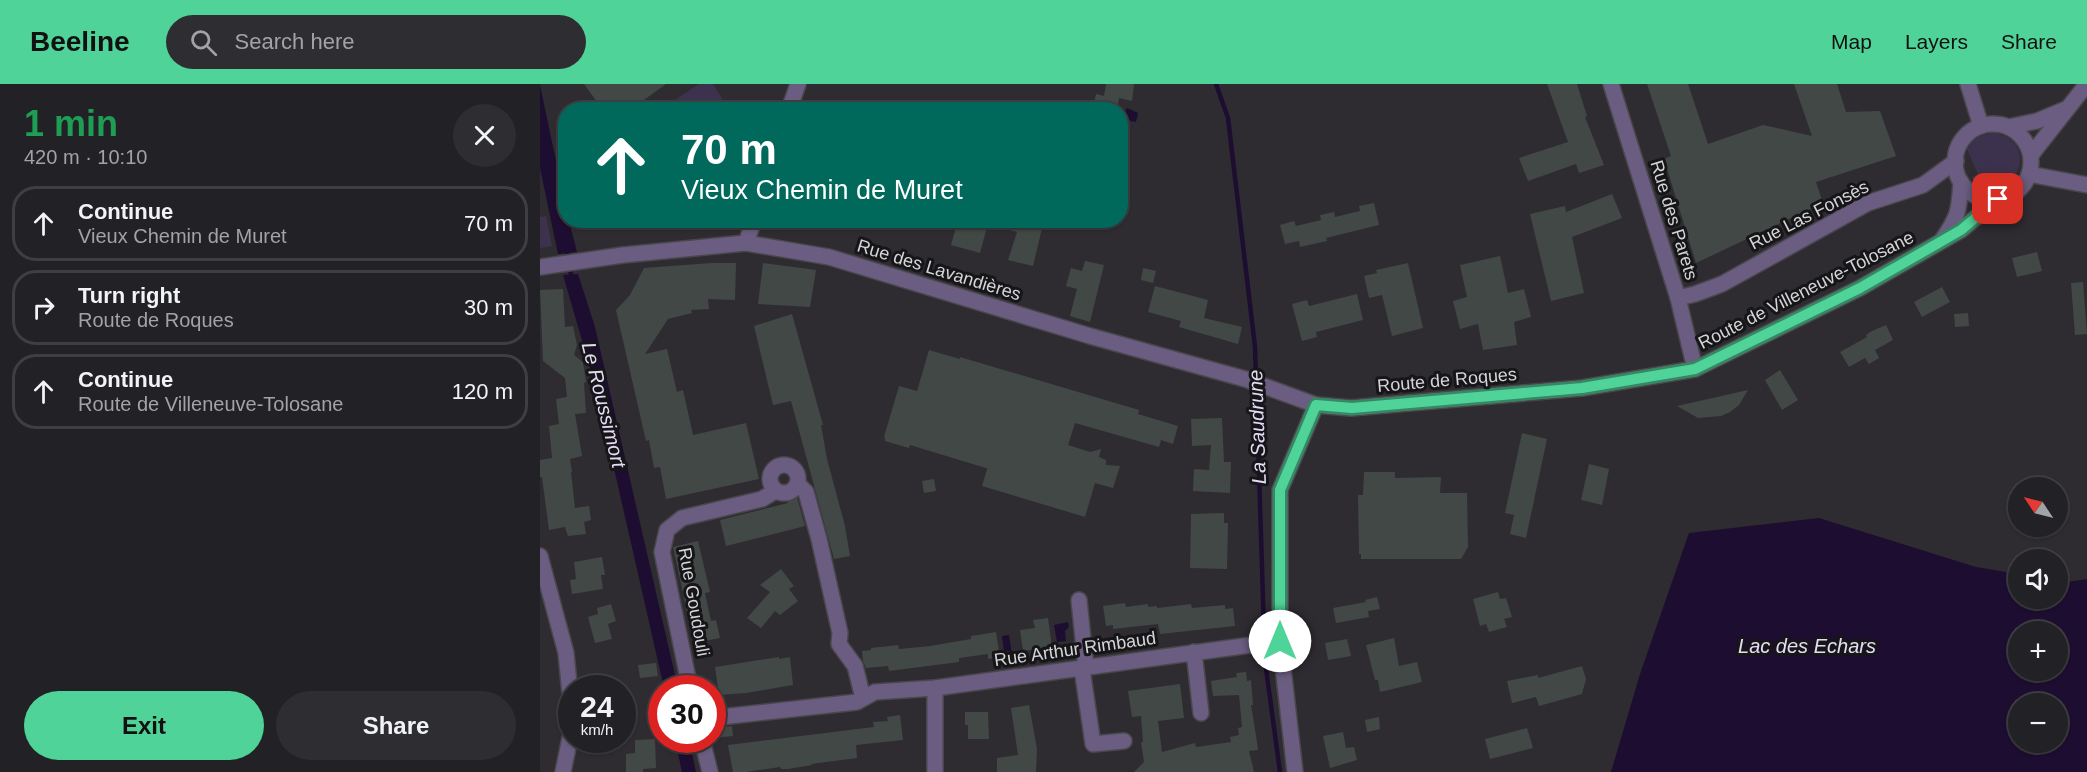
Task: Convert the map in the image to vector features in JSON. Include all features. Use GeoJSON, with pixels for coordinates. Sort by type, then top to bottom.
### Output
{"type":"FeatureCollection","features":[{"type":"Feature","properties":{"kind":"street"},"geometry":{"type":"LineString","coordinates":[[792,102],[798,84]]}},
{"type":"Feature","properties":{"kind":"street","name":"Rue des Parets"},"geometry":{"type":"LineString","coordinates":[[1611,84],[1678,298],[1695,369]]}},
{"type":"Feature","properties":{"kind":"street"},"geometry":{"type":"LineString","coordinates":[[1968,84],[1981,126]]}},
{"type":"Feature","properties":{"kind":"street"},"geometry":{"type":"LineString","coordinates":[[2031,155],[2087,84]]}},
{"type":"Feature","properties":{"kind":"street"},"geometry":{"type":"LineString","coordinates":[[2008,127],[2037,121],[2066,110]]}},
{"type":"Feature","properties":{"kind":"street"},"geometry":{"type":"LineString","coordinates":[[2000,124],[2008,127],[2023,138],[2031,155],[2029,174],[2017,191],[2008,196],[1998,199],[1981,197],[1961,182],[1957,172],[1956,161],[1960,143],[1981,126],[2000,124]]}},
{"type":"Feature","properties":{"kind":"street","name":"Rue Las Fonsès"},"geometry":{"type":"LineString","coordinates":[[1678,298],[1722,284],[1868,203],[1923,185],[1956,161]]}},
{"type":"Feature","properties":{"kind":"street"},"geometry":{"type":"LineString","coordinates":[[2029,174],[2087,185]]}},
{"type":"Feature","properties":{"kind":"street","name":"Route de Villeneuve-Tolosane"},"geometry":{"type":"LineString","coordinates":[[1940,242],[1959,209],[1961,182]]}},
{"type":"Feature","properties":{"kind":"street","name":"Route de Villeneuve-Tolosane"},"geometry":{"type":"LineString","coordinates":[[1582,388],[1695,369],[1860,288],[1961,230],[1998,199]]}},
{"type":"Feature","properties":{"kind":"street"},"geometry":{"type":"LineString","coordinates":[[746,243],[751,228]]}},
{"type":"Feature","properties":{"kind":"street","name":"Rue des Lavandières"},"geometry":{"type":"LineString","coordinates":[[540,267],[623,255],[746,243],[829,257],[1090,336],[1239,377],[1316,405]]}},
{"type":"Feature","properties":{"kind":"street","name":"Route de Roques"},"geometry":{"type":"LineString","coordinates":[[1316,405],[1352,408],[1582,388]]}},
{"type":"Feature","properties":{"kind":"street"},"geometry":{"type":"LineString","coordinates":[[1295,772],[1280,641],[1280,490],[1316,405]]}},
{"type":"Feature","properties":{"kind":"street"},"geometry":{"type":"LineString","coordinates":[[775,491],[769,478],[770,474],[777,466],[791,467],[797,474],[798,483],[806,492],[819,539],[840,633],[839,644],[855,666],[869,695]]}},
{"type":"Feature","properties":{"kind":"street","name":"Rue Goudouli"},"geometry":{"type":"LineString","coordinates":[[687,675],[662,552],[667,530],[682,518],[762,499],[775,491],[788,493],[798,483]]}},
{"type":"Feature","properties":{"kind":"street"},"geometry":{"type":"LineString","coordinates":[[540,556],[566,653],[568,675]]}},
{"type":"Feature","properties":{"kind":"street"},"geometry":{"type":"LineString","coordinates":[[1079,600],[1093,744],[1124,741]]}},
{"type":"Feature","properties":{"kind":"street","name":"Rue Arthur Rimbaud"},"geometry":{"type":"LineString","coordinates":[[726,716],[857,702],[869,695],[1084,669],[1280,641]]}},
{"type":"Feature","properties":{"kind":"street"},"geometry":{"type":"LineString","coordinates":[[1194,652],[1201,713]]}},
{"type":"Feature","properties":{"kind":"street"},"geometry":{"type":"LineString","coordinates":[[935,688],[935,772]]}},
{"type":"Feature","properties":{"kind":"street"},"geometry":{"type":"LineString","coordinates":[[563,772],[567,753]]}},
{"type":"Feature","properties":{"kind":"street"},"geometry":{"type":"LineString","coordinates":[[705,753],[710,772]]}},
{"type":"Feature","properties":{"kind":"shaded area"},"geometry":{"type":"Polygon","coordinates":[[[699,84],[713,84],[723,100],[720,102],[672,102],[699,84]]]}},
{"type":"Feature","properties":{"kind":"shaded area"},"geometry":{"type":"Polygon","coordinates":[[[1994,133],[2010,140],[2018,150],[2020,162],[2016,173],[2008,183],[1997,188],[1985,186],[1971,177],[1978,174],[1967,149],[1979,137],[1994,133]]]}},
{"type":"Feature","properties":{"kind":"shaded area"},"geometry":{"type":"Polygon","coordinates":[[[546,216],[552,246],[540,248],[540,217],[546,216]]]}},
{"type":"Feature","properties":{"kind":"water"},"geometry":{"type":"Polygon","coordinates":[[[540,85],[558,171],[558,228],[571,228],[577,252],[558,254],[540,168],[540,85]]]}},
{"type":"Feature","properties":{"kind":"water"},"geometry":{"type":"Polygon","coordinates":[[[1128,108],[1138,113],[1136,122],[1128,120],[1128,108]]]}},
{"type":"Feature","properties":{"kind":"water"},"geometry":{"type":"Polygon","coordinates":[[[578,274],[595,327],[675,675],[661,675],[595,385],[563,275],[578,274]]]}},
{"type":"Feature","properties":{"kind":"water","name":"Lac des Echars"},"geometry":{"type":"Polygon","coordinates":[[[1819,518],[1976,567],[2008,572],[2008,609],[2068,609],[2068,582],[2087,579],[2087,772],[1611,772],[1640,674],[1689,533],[1819,518]]]}},
{"type":"Feature","properties":{"kind":"water"},"geometry":{"type":"Polygon","coordinates":[[[1068,622],[1069,627],[1065,631],[1066,641],[1057,642],[1054,625],[1068,622]]]}},
{"type":"Feature","properties":{"kind":"water"},"geometry":{"type":"Polygon","coordinates":[[[1009,635],[1012,654],[1010,655],[1009,651],[1004,652],[1002,636],[1009,635]]]}},
{"type":"Feature","properties":{"kind":"water"},"geometry":{"type":"Polygon","coordinates":[[[1109,637],[1116,641],[1125,640],[1126,648],[1114,649],[1105,644],[1109,637]]]}},
{"type":"Feature","properties":{"kind":"water"},"geometry":{"type":"Polygon","coordinates":[[[678,753],[692,753],[696,772],[682,772],[678,753]]]}},
{"type":"Feature","properties":{"kind":"building"},"geometry":{"type":"Polygon","coordinates":[[[584,84],[666,84],[641,102],[597,102],[584,84]]]}},
{"type":"Feature","properties":{"kind":"building"},"geometry":{"type":"Polygon","coordinates":[[[1106,84],[1134,84],[1132,101],[1119,98],[1118,102],[1094,102],[1096,94],[1104,96],[1106,84]]]}},
{"type":"Feature","properties":{"kind":"building"},"geometry":{"type":"Polygon","coordinates":[[[1547,84],[1577,84],[1587,116],[1585,117],[1604,165],[1579,173],[1576,164],[1528,181],[1519,158],[1568,142],[1547,84]]]}},
{"type":"Feature","properties":{"kind":"building"},"geometry":{"type":"Polygon","coordinates":[[[1647,84],[1688,84],[1708,144],[1763,125],[1812,136],[1794,84],[1837,84],[1846,112],[1880,111],[1896,156],[1816,182],[1823,203],[1696,263],[1664,159],[1671,156],[1647,84]]]}},
{"type":"Feature","properties":{"kind":"building"},"geometry":{"type":"Polygon","coordinates":[[[1612,194],[1622,218],[1572,237],[1584,293],[1551,301],[1530,214],[1565,206],[1566,212],[1612,194]]]}},
{"type":"Feature","properties":{"kind":"building"},"geometry":{"type":"Polygon","coordinates":[[[1374,203],[1379,225],[1300,247],[1299,241],[1285,244],[1280,225],[1294,221],[1296,226],[1321,220],[1320,215],[1334,212],[1335,217],[1360,211],[1359,206],[1374,203]]]}},
{"type":"Feature","properties":{"kind":"building"},"geometry":{"type":"Polygon","coordinates":[[[956,228],[987,228],[980,253],[951,245],[956,228]]]}},
{"type":"Feature","properties":{"kind":"building"},"geometry":{"type":"Polygon","coordinates":[[[1002,228],[1042,228],[1033,266],[1008,260],[1017,232],[1002,228]]]}},
{"type":"Feature","properties":{"kind":"building"},"geometry":{"type":"Polygon","coordinates":[[[2037,252],[2042,271],[2017,277],[2012,258],[2037,252]]]}},
{"type":"Feature","properties":{"kind":"building"},"geometry":{"type":"Polygon","coordinates":[[[1500,256],[1508,293],[1524,289],[1531,317],[1514,322],[1517,345],[1483,350],[1478,324],[1460,329],[1453,301],[1467,297],[1460,265],[1500,256]]]}},
{"type":"Feature","properties":{"kind":"building"},"geometry":{"type":"Polygon","coordinates":[[[1085,261],[1104,265],[1090,322],[1070,316],[1077,289],[1066,286],[1071,268],[1082,271],[1085,261]]]}},
{"type":"Feature","properties":{"kind":"building"},"geometry":{"type":"Polygon","coordinates":[[[736,263],[735,300],[708,299],[709,309],[691,310],[692,313],[668,319],[645,354],[667,349],[677,392],[683,390],[693,435],[746,423],[759,479],[666,499],[660,467],[654,468],[649,440],[646,441],[616,310],[630,295],[644,268],[736,263]]]}},
{"type":"Feature","properties":{"kind":"building"},"geometry":{"type":"Polygon","coordinates":[[[763,263],[816,270],[810,307],[758,304],[763,263]]]}},
{"type":"Feature","properties":{"kind":"building"},"geometry":{"type":"Polygon","coordinates":[[[1408,263],[1423,328],[1392,336],[1382,295],[1369,298],[1364,276],[1377,273],[1376,270],[1408,263]]]}},
{"type":"Feature","properties":{"kind":"building"},"geometry":{"type":"Polygon","coordinates":[[[1143,268],[1156,271],[1153,283],[1141,280],[1143,268]]]}},
{"type":"Feature","properties":{"kind":"building"},"geometry":{"type":"Polygon","coordinates":[[[2083,282],[2087,334],[2075,335],[2071,283],[2083,282]]]}},
{"type":"Feature","properties":{"kind":"building"},"geometry":{"type":"Polygon","coordinates":[[[1155,286],[1208,300],[1204,318],[1242,327],[1238,344],[1179,327],[1181,321],[1148,312],[1155,286]]]}},
{"type":"Feature","properties":{"kind":"building"},"geometry":{"type":"Polygon","coordinates":[[[1942,287],[1950,302],[1922,317],[1914,302],[1942,287]]]}},
{"type":"Feature","properties":{"kind":"building"},"geometry":{"type":"Polygon","coordinates":[[[563,289],[565,327],[573,326],[577,345],[574,355],[583,362],[586,382],[584,383],[586,413],[575,414],[582,456],[570,459],[575,508],[589,506],[591,520],[584,522],[586,534],[568,536],[565,527],[549,530],[542,477],[540,477],[540,460],[552,458],[549,426],[559,424],[556,399],[567,397],[565,378],[543,361],[540,290],[563,289]]]}},
{"type":"Feature","properties":{"kind":"building"},"geometry":{"type":"Polygon","coordinates":[[[1357,294],[1363,320],[1316,332],[1317,337],[1302,341],[1292,304],[1307,300],[1309,306],[1357,294]]]}},
{"type":"Feature","properties":{"kind":"building"},"geometry":{"type":"Polygon","coordinates":[[[1968,313],[1969,326],[1955,327],[1954,314],[1968,313]]]}},
{"type":"Feature","properties":{"kind":"building"},"geometry":{"type":"Polygon","coordinates":[[[792,314],[823,425],[821,425],[827,459],[845,526],[850,556],[834,559],[791,401],[773,405],[754,326],[792,314]]]}},
{"type":"Feature","properties":{"kind":"building"},"geometry":{"type":"Polygon","coordinates":[[[1886,325],[1893,340],[1875,350],[1879,358],[1869,364],[1865,358],[1849,367],[1840,352],[1867,337],[1866,335],[1872,331],[1886,325]]]}},
{"type":"Feature","properties":{"kind":"building"},"geometry":{"type":"Polygon","coordinates":[[[929,350],[1139,410],[1138,414],[1178,426],[1173,444],[1161,440],[1159,447],[1075,423],[1068,445],[1090,452],[1101,449],[1099,457],[1106,460],[1106,465],[1120,466],[1113,488],[1095,483],[1085,517],[982,486],[987,469],[989,469],[910,445],[909,448],[885,441],[884,437],[899,386],[917,391],[929,350]]]}},
{"type":"Feature","properties":{"kind":"building"},"geometry":{"type":"Polygon","coordinates":[[[1780,370],[1798,400],[1782,410],[1765,380],[1780,370]]]}},
{"type":"Feature","properties":{"kind":"building"},"geometry":{"type":"Polygon","coordinates":[[[1748,390],[1739,405],[1721,416],[1698,418],[1677,406],[1748,390]]]}},
{"type":"Feature","properties":{"kind":"building"},"geometry":{"type":"Polygon","coordinates":[[[1222,418],[1224,462],[1231,462],[1230,493],[1193,491],[1194,469],[1209,470],[1211,445],[1192,446],[1191,419],[1222,418]]]}},
{"type":"Feature","properties":{"kind":"building"},"geometry":{"type":"Polygon","coordinates":[[[1522,433],[1547,439],[1526,538],[1510,534],[1514,515],[1505,513],[1522,433]]]}},
{"type":"Feature","properties":{"kind":"building"},"geometry":{"type":"Polygon","coordinates":[[[1589,464],[1609,469],[1602,505],[1581,500],[1589,464]]]}},
{"type":"Feature","properties":{"kind":"building"},"geometry":{"type":"Polygon","coordinates":[[[1364,472],[1395,472],[1395,478],[1441,477],[1440,493],[1467,493],[1468,547],[1461,559],[1361,559],[1358,495],[1363,495],[1364,472]]]}},
{"type":"Feature","properties":{"kind":"building"},"geometry":{"type":"Polygon","coordinates":[[[934,479],[936,491],[924,493],[922,481],[934,479]]]}},
{"type":"Feature","properties":{"kind":"building"},"geometry":{"type":"Polygon","coordinates":[[[795,495],[805,526],[726,546],[720,520],[788,503],[786,497],[795,495]]]}},
{"type":"Feature","properties":{"kind":"building"},"geometry":{"type":"Polygon","coordinates":[[[1224,513],[1224,523],[1228,523],[1227,569],[1190,568],[1191,514],[1224,513]]]}},
{"type":"Feature","properties":{"kind":"building"},"geometry":{"type":"Polygon","coordinates":[[[698,541],[710,592],[705,593],[711,621],[716,620],[720,638],[694,643],[673,547],[698,541]]]}},
{"type":"Feature","properties":{"kind":"building"},"geometry":{"type":"Polygon","coordinates":[[[602,557],[605,575],[601,575],[603,589],[572,594],[570,580],[576,579],[574,562],[602,557]]]}},
{"type":"Feature","properties":{"kind":"building"},"geometry":{"type":"Polygon","coordinates":[[[781,569],[794,586],[789,589],[798,601],[780,615],[775,611],[761,628],[747,618],[770,592],[760,585],[781,569]]]}},
{"type":"Feature","properties":{"kind":"building"},"geometry":{"type":"Polygon","coordinates":[[[1498,592],[1500,599],[1506,598],[1512,617],[1504,619],[1507,627],[1489,632],[1486,624],[1480,626],[1473,599],[1498,592]]]}},
{"type":"Feature","properties":{"kind":"building"},"geometry":{"type":"Polygon","coordinates":[[[1377,597],[1380,609],[1368,611],[1369,617],[1336,623],[1333,608],[1366,602],[1365,600],[1377,597]]]}},
{"type":"Feature","properties":{"kind":"building"},"geometry":{"type":"Polygon","coordinates":[[[1125,603],[1126,607],[1148,604],[1148,607],[1157,606],[1157,608],[1191,604],[1192,608],[1225,605],[1225,609],[1233,608],[1235,626],[1160,634],[1158,624],[1113,629],[1113,625],[1106,626],[1103,606],[1125,603]]]}},
{"type":"Feature","properties":{"kind":"building"},"geometry":{"type":"Polygon","coordinates":[[[611,604],[616,621],[608,624],[612,639],[595,643],[588,617],[598,614],[597,608],[611,604]]]}},
{"type":"Feature","properties":{"kind":"building"},"geometry":{"type":"Polygon","coordinates":[[[1048,618],[1052,647],[1023,651],[1020,630],[1035,628],[1033,620],[1048,618]]]}},
{"type":"Feature","properties":{"kind":"building"},"geometry":{"type":"Polygon","coordinates":[[[996,632],[1000,657],[988,659],[988,654],[959,658],[959,662],[889,671],[888,666],[866,668],[863,661],[862,651],[871,650],[871,648],[898,645],[899,649],[930,646],[996,632]]]}},
{"type":"Feature","properties":{"kind":"building"},"geometry":{"type":"Polygon","coordinates":[[[1394,638],[1399,666],[1417,662],[1422,682],[1380,692],[1366,645],[1394,638]]]}},
{"type":"Feature","properties":{"kind":"building"},"geometry":{"type":"Polygon","coordinates":[[[1347,639],[1351,656],[1328,660],[1325,643],[1347,639]]]}},
{"type":"Feature","properties":{"kind":"building"},"geometry":{"type":"Polygon","coordinates":[[[790,657],[793,685],[726,694],[726,675],[716,675],[715,667],[790,657]]]}},
{"type":"Feature","properties":{"kind":"building"},"geometry":{"type":"Polygon","coordinates":[[[656,663],[658,675],[640,678],[638,665],[656,663]]]}},
{"type":"Feature","properties":{"kind":"building"},"geometry":{"type":"Polygon","coordinates":[[[1582,666],[1586,679],[1582,694],[1539,706],[1536,697],[1512,703],[1507,681],[1538,675],[1538,678],[1582,666]]]}},
{"type":"Feature","properties":{"kind":"building"},"geometry":{"type":"Polygon","coordinates":[[[1246,672],[1247,681],[1251,680],[1253,705],[1251,705],[1258,750],[1249,751],[1254,772],[1134,772],[1144,762],[1141,742],[1143,742],[1141,716],[1132,717],[1128,691],[1180,684],[1184,718],[1158,721],[1162,752],[1195,743],[1196,747],[1231,742],[1230,737],[1239,735],[1238,728],[1242,727],[1239,695],[1213,696],[1211,681],[1237,677],[1236,673],[1246,672]]]}},
{"type":"Feature","properties":{"kind":"building"},"geometry":{"type":"Polygon","coordinates":[[[1029,705],[1037,749],[1036,772],[997,772],[997,758],[1018,755],[1011,708],[1029,705]]]}},
{"type":"Feature","properties":{"kind":"building"},"geometry":{"type":"Polygon","coordinates":[[[965,712],[988,712],[989,739],[968,739],[965,712]]]}},
{"type":"Feature","properties":{"kind":"building"},"geometry":{"type":"Polygon","coordinates":[[[900,715],[903,740],[856,745],[857,758],[788,769],[780,767],[733,772],[728,745],[874,727],[873,722],[888,721],[887,717],[900,715]]]}},
{"type":"Feature","properties":{"kind":"building"},"geometry":{"type":"Polygon","coordinates":[[[1379,717],[1380,729],[1367,732],[1365,720],[1379,717]]]}},
{"type":"Feature","properties":{"kind":"building"},"geometry":{"type":"Polygon","coordinates":[[[732,726],[733,736],[726,737],[726,727],[732,726]]]}},
{"type":"Feature","properties":{"kind":"building"},"geometry":{"type":"Polygon","coordinates":[[[1527,728],[1533,748],[1490,759],[1485,739],[1527,728]]]}},
{"type":"Feature","properties":{"kind":"building"},"geometry":{"type":"Polygon","coordinates":[[[1343,732],[1346,748],[1354,747],[1357,760],[1330,768],[1323,736],[1343,732]]]}},
{"type":"Feature","properties":{"kind":"building"},"geometry":{"type":"Polygon","coordinates":[[[648,739],[648,753],[655,753],[656,768],[643,769],[643,772],[626,772],[626,754],[636,753],[636,740],[648,739]]]}},
{"type":"Feature","properties":{"kind":"waterway","name":"La Saudrune"},"geometry":{"type":"LineString","coordinates":[[1216,84],[1228,118],[1255,347],[1265,661],[1280,772]]}},
{"type":"Feature","properties":{"kind":"waterway","name":"Le Roussimort"},"geometry":{"type":"LineString","coordinates":[[566,247],[572,280]]}},
{"type":"Feature","properties":{"kind":"route"},"geometry":{"type":"LineString","coordinates":[[1280,641],[1280,490],[1316,405],[1352,408],[1582,388],[1695,369],[1860,288],[1961,230],[1998,199]]}}]}
